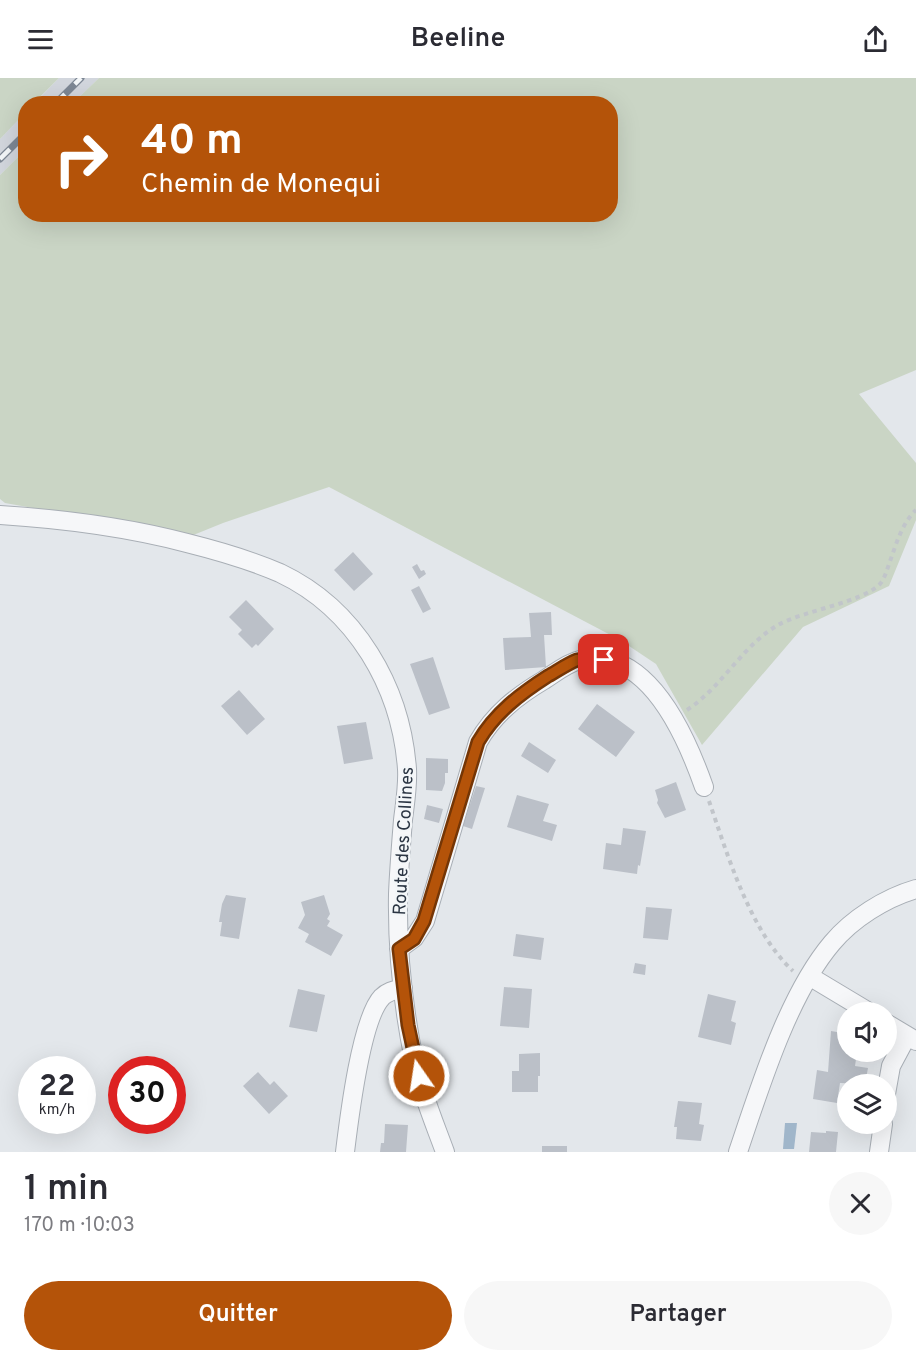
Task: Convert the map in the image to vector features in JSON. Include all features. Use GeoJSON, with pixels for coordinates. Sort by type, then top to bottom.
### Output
{"type":"FeatureCollection","features":[{"type":"Feature","properties":{"kind":"street","name":"Route des Collines"},"geometry":{"type":"LineString","coordinates":[[0,515],[42,517],[130,530],[216,550],[250,561],[301,585],[335,610],[373,657],[390,693],[403,734],[406,754],[407,793],[398,894],[399,949],[415,1061],[445,1152]]}},
{"type":"Feature","properties":{"kind":"street"},"geometry":{"type":"LineString","coordinates":[[399,949],[414,939],[424,921],[478,742],[485,730],[501,710],[528,689],[565,666],[578,660],[591,658],[632,669],[642,677],[674,718],[691,749],[704,786]]}},
{"type":"Feature","properties":{"kind":"street"},"geometry":{"type":"LineString","coordinates":[[738,1152],[771,1060],[807,979],[833,941],[849,927],[886,900],[916,889]]}},
{"type":"Feature","properties":{"kind":"street"},"geometry":{"type":"LineString","coordinates":[[807,979],[850,1002]]}},
{"type":"Feature","properties":{"kind":"street"},"geometry":{"type":"LineString","coordinates":[[345,1152],[357,1071],[372,1014],[383,996],[391,990],[403,988]]}},
{"type":"Feature","properties":{"kind":"street"},"geometry":{"type":"LineString","coordinates":[[890,1074],[891,1066],[912,1038],[897,1029]]}},
{"type":"Feature","properties":{"kind":"street"},"geometry":{"type":"LineString","coordinates":[[879,1152],[882,1134]]}},
{"type":"Feature","properties":{"kind":"path"},"geometry":{"type":"LineString","coordinates":[[674,718],[704,698],[756,642],[778,625],[871,592],[877,587],[882,582],[907,518],[916,510]]}},
{"type":"Feature","properties":{"kind":"path"},"geometry":{"type":"LineString","coordinates":[[704,786],[751,911],[777,953],[807,979]]}},
{"type":"Feature","properties":{"kind":"shaded area"},"geometry":{"type":"Polygon","coordinates":[[[59,78],[99,78],[80,96],[42,96],[59,78]]]}},
{"type":"Feature","properties":{"kind":"shaded area"},"geometry":{"type":"Polygon","coordinates":[[[18,120],[18,157],[0,175],[0,139],[18,120]]]}},
{"type":"Feature","properties":{"kind":"green space"},"geometry":{"type":"Polygon","coordinates":[[[0,78],[59,78],[41,96],[18,96],[18,120],[0,139],[0,78]]]}},
{"type":"Feature","properties":{"kind":"green space"},"geometry":{"type":"Polygon","coordinates":[[[99,78],[916,78],[916,370],[859,394],[916,463],[916,520],[889,586],[803,627],[702,745],[656,664],[620,640],[329,487],[191,536],[5,503],[0,499],[0,175],[18,157],[18,222],[618,222],[618,96],[80,96],[99,78]]]}},
{"type":"Feature","properties":{"kind":"water"},"geometry":{"type":"Polygon","coordinates":[[[785,1123],[797,1123],[794,1149],[783,1149],[785,1123]]]}},
{"type":"Feature","properties":{"kind":"building"},"geometry":{"type":"Polygon","coordinates":[[[353,552],[373,574],[354,591],[334,570],[353,552]]]}},
{"type":"Feature","properties":{"kind":"building"},"geometry":{"type":"Polygon","coordinates":[[[417,564],[426,574],[419,579],[412,567],[417,564]]]}},
{"type":"Feature","properties":{"kind":"building"},"geometry":{"type":"Polygon","coordinates":[[[419,586],[431,609],[423,613],[411,590],[419,586]]]}},
{"type":"Feature","properties":{"kind":"building"},"geometry":{"type":"Polygon","coordinates":[[[246,600],[274,629],[258,646],[256,644],[252,648],[238,634],[242,630],[229,617],[246,600]]]}},
{"type":"Feature","properties":{"kind":"building"},"geometry":{"type":"Polygon","coordinates":[[[551,612],[552,635],[544,635],[546,667],[505,670],[503,638],[531,637],[529,613],[551,612]]]}},
{"type":"Feature","properties":{"kind":"building"},"geometry":{"type":"Polygon","coordinates":[[[433,657],[450,708],[429,715],[410,664],[433,657]]]}},
{"type":"Feature","properties":{"kind":"building"},"geometry":{"type":"Polygon","coordinates":[[[239,690],[265,719],[247,735],[221,706],[239,690]]]}},
{"type":"Feature","properties":{"kind":"building"},"geometry":{"type":"Polygon","coordinates":[[[597,704],[635,732],[616,757],[578,729],[597,704]]]}},
{"type":"Feature","properties":{"kind":"building"},"geometry":{"type":"Polygon","coordinates":[[[366,722],[373,759],[344,764],[337,726],[366,722]]]}},
{"type":"Feature","properties":{"kind":"building"},"geometry":{"type":"Polygon","coordinates":[[[529,742],[556,760],[548,773],[521,756],[529,742]]]}},
{"type":"Feature","properties":{"kind":"building"},"geometry":{"type":"Polygon","coordinates":[[[426,758],[448,759],[448,773],[445,773],[442,791],[426,790],[426,758]]]}},
{"type":"Feature","properties":{"kind":"building"},"geometry":{"type":"Polygon","coordinates":[[[676,782],[686,810],[665,818],[657,803],[655,790],[676,782]]]}},
{"type":"Feature","properties":{"kind":"building"},"geometry":{"type":"Polygon","coordinates":[[[476,786],[485,788],[472,829],[463,826],[476,786]]]}},
{"type":"Feature","properties":{"kind":"building"},"geometry":{"type":"Polygon","coordinates":[[[517,795],[549,804],[543,821],[557,825],[552,841],[507,827],[517,795]]]}},
{"type":"Feature","properties":{"kind":"building"},"geometry":{"type":"Polygon","coordinates":[[[427,805],[443,809],[439,823],[424,819],[427,805]]]}},
{"type":"Feature","properties":{"kind":"building"},"geometry":{"type":"Polygon","coordinates":[[[623,828],[646,831],[637,874],[603,869],[606,843],[621,845],[623,828]]]}},
{"type":"Feature","properties":{"kind":"building"},"geometry":{"type":"Polygon","coordinates":[[[226,895],[246,898],[239,939],[220,936],[222,922],[219,922],[226,895]]]}},
{"type":"Feature","properties":{"kind":"building"},"geometry":{"type":"Polygon","coordinates":[[[324,895],[330,914],[327,926],[343,935],[331,956],[305,942],[309,934],[298,928],[305,915],[301,902],[324,895]]]}},
{"type":"Feature","properties":{"kind":"building"},"geometry":{"type":"Polygon","coordinates":[[[646,907],[672,909],[668,940],[643,938],[646,907]]]}},
{"type":"Feature","properties":{"kind":"building"},"geometry":{"type":"Polygon","coordinates":[[[516,934],[544,938],[541,960],[513,956],[516,934]]]}},
{"type":"Feature","properties":{"kind":"building"},"geometry":{"type":"Polygon","coordinates":[[[635,963],[646,965],[645,975],[633,973],[635,963]]]}},
{"type":"Feature","properties":{"kind":"building"},"geometry":{"type":"Polygon","coordinates":[[[504,987],[532,989],[529,1028],[500,1026],[504,987]]]}},
{"type":"Feature","properties":{"kind":"building"},"geometry":{"type":"Polygon","coordinates":[[[298,989],[325,995],[317,1032],[289,1027],[298,989]]]}},
{"type":"Feature","properties":{"kind":"building"},"geometry":{"type":"Polygon","coordinates":[[[708,994],[736,1001],[731,1021],[736,1023],[731,1045],[698,1037],[708,994]]]}},
{"type":"Feature","properties":{"kind":"building"},"geometry":{"type":"Polygon","coordinates":[[[831,1031],[837,1032],[837,1062],[856,1062],[855,1066],[868,1068],[867,1074],[837,1074],[837,1103],[813,1099],[817,1070],[828,1072],[831,1031]]]}},
{"type":"Feature","properties":{"kind":"building"},"geometry":{"type":"Polygon","coordinates":[[[540,1053],[538,1092],[512,1092],[512,1071],[519,1071],[519,1054],[540,1053]]]}},
{"type":"Feature","properties":{"kind":"building"},"geometry":{"type":"Polygon","coordinates":[[[258,1072],[270,1085],[274,1081],[288,1096],[269,1114],[243,1086],[258,1072]]]}},
{"type":"Feature","properties":{"kind":"building"},"geometry":{"type":"Polygon","coordinates":[[[678,1101],[702,1103],[699,1124],[704,1125],[701,1141],[676,1139],[677,1127],[674,1127],[678,1101]]]}},
{"type":"Feature","properties":{"kind":"building"},"geometry":{"type":"Polygon","coordinates":[[[385,1124],[408,1125],[406,1152],[380,1152],[381,1143],[384,1143],[385,1124]]]}},
{"type":"Feature","properties":{"kind":"building"},"geometry":{"type":"Polygon","coordinates":[[[826,1131],[837,1132],[836,1152],[809,1152],[811,1132],[826,1133],[826,1131]]]}},
{"type":"Feature","properties":{"kind":"building"},"geometry":{"type":"Polygon","coordinates":[[[542,1146],[567,1146],[567,1152],[542,1152],[542,1146]]]}},
{"type":"Feature","properties":{"kind":"railway"},"geometry":{"type":"LineString","coordinates":[[63,96],[81,78]]}},
{"type":"Feature","properties":{"kind":"railway"},"geometry":{"type":"LineString","coordinates":[[0,159],[18,141]]}},
{"type":"Feature","properties":{"kind":"route"},"geometry":{"type":"LineString","coordinates":[[419,1076],[408,1025],[399,949],[414,939],[424,921],[478,742],[501,710],[528,689],[578,660],[591,658],[604,660]]}}]}
